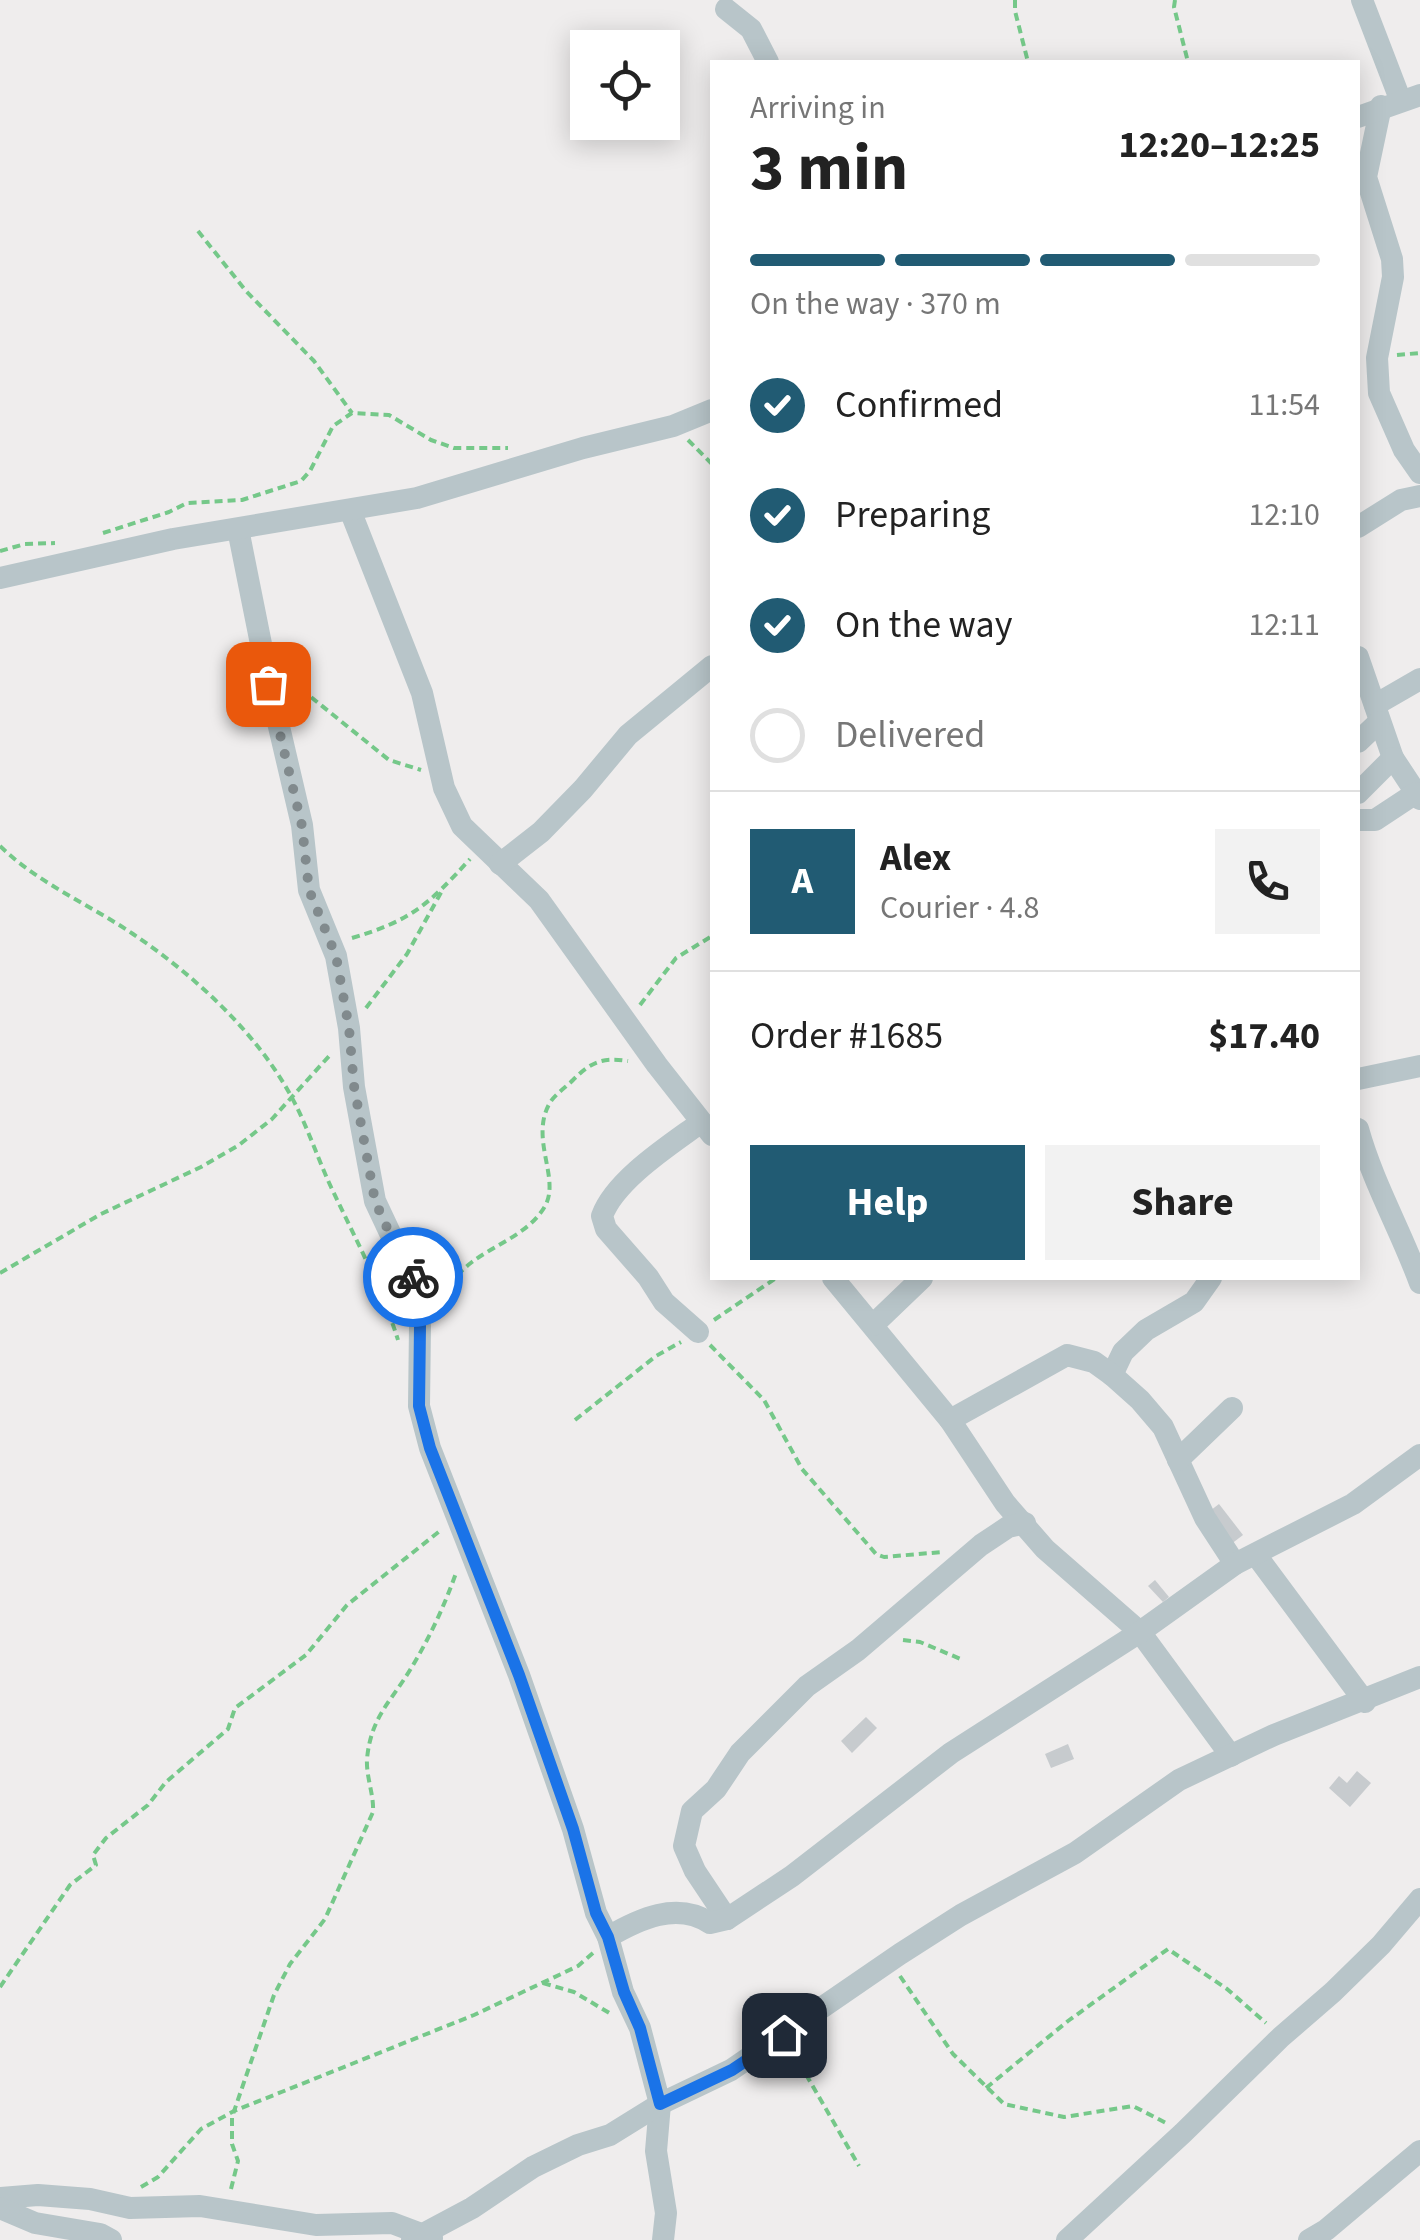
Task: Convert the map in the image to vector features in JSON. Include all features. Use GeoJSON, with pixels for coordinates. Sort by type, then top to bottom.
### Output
{"type":"FeatureCollection","features":[{"type":"Feature","properties":{"kind":"street"},"geometry":{"type":"LineString","coordinates":[[1362,0],[1400,100],[1362,171],[1392,259],[1393,278],[1377,358],[1379,394],[1404,450],[1420,474]]}},
{"type":"Feature","properties":{"kind":"street"},"geometry":{"type":"LineString","coordinates":[[726,9],[751,29],[767,60]]}},
{"type":"Feature","properties":{"kind":"street"},"geometry":{"type":"LineString","coordinates":[[1360,115],[1400,100]]}},
{"type":"Feature","properties":{"kind":"street"},"geometry":{"type":"LineString","coordinates":[[0,578],[90,556],[417,498],[583,448],[673,426],[710,411]]}},
{"type":"Feature","properties":{"kind":"street"},"geometry":{"type":"LineString","coordinates":[[1360,526],[1400,500],[1420,496]]}},
{"type":"Feature","properties":{"kind":"street"},"geometry":{"type":"LineString","coordinates":[[350,510],[422,693],[454,813],[482,847],[539,900],[706,1129],[664,1148],[620,1189],[602,1216],[606,1229],[648,1276],[664,1302],[698,1332]]}},
{"type":"Feature","properties":{"kind":"street"},"geometry":{"type":"LineString","coordinates":[[238,529],[268,684],[302,826],[309,890],[333,943],[375,1201],[412,1276],[418,1307],[419,1406],[430,1448],[519,1675],[573,1829],[596,1913],[640,2028],[660,2104],[656,2151],[666,2214],[662,2240]]}},
{"type":"Feature","properties":{"kind":"street"},"geometry":{"type":"LineString","coordinates":[[1360,663],[1393,758],[1418,796],[1376,820],[1360,820]]}},
{"type":"Feature","properties":{"kind":"street"},"geometry":{"type":"LineString","coordinates":[[500,864],[541,832],[628,735],[710,668]]}},
{"type":"Feature","properties":{"kind":"street"},"geometry":{"type":"LineString","coordinates":[[1360,739],[1377,714],[1420,679]]}},
{"type":"Feature","properties":{"kind":"street"},"geometry":{"type":"LineString","coordinates":[[1360,791],[1393,758]]}},
{"type":"Feature","properties":{"kind":"street"},"geometry":{"type":"LineString","coordinates":[[1360,1079],[1420,1066]]}},
{"type":"Feature","properties":{"kind":"street"},"geometry":{"type":"LineString","coordinates":[[1360,1136],[1368,1165],[1420,1283]]}},
{"type":"Feature","properties":{"kind":"street"},"geometry":{"type":"LineString","coordinates":[[835,1280],[950,1420],[985,1476],[1045,1549],[1140,1632],[1232,1756]]}},
{"type":"Feature","properties":{"kind":"street"},"geometry":{"type":"LineString","coordinates":[[873,1325],[920,1280]]}},
{"type":"Feature","properties":{"kind":"street"},"geometry":{"type":"LineString","coordinates":[[1112,1375],[1123,1352],[1146,1330],[1194,1302],[1210,1280]]}},
{"type":"Feature","properties":{"kind":"street"},"geometry":{"type":"LineString","coordinates":[[950,1420],[1068,1355],[1094,1362],[1140,1400],[1163,1428],[1205,1518],[1246,1559],[1364,1702]]}},
{"type":"Feature","properties":{"kind":"street"},"geometry":{"type":"LineString","coordinates":[[1178,1460],[1232,1408]]}},
{"type":"Feature","properties":{"kind":"street"},"geometry":{"type":"LineString","coordinates":[[608,1939],[634,1922],[680,1911],[692,1912],[710,1923],[727,1919],[792,1876],[951,1753],[1246,1559],[1353,1504],[1420,1455]]}},
{"type":"Feature","properties":{"kind":"street"},"geometry":{"type":"LineString","coordinates":[[727,1919],[695,1871],[684,1846],[692,1811],[716,1789],[740,1753],[807,1686],[840,1665],[981,1545],[1008,1527],[1024,1523]]}},
{"type":"Feature","properties":{"kind":"street"},"geometry":{"type":"LineString","coordinates":[[0,2198],[67,2197],[130,2208],[200,2206],[316,2225],[392,2223],[423,2238],[534,2166],[610,2134],[660,2104],[732,2070],[891,1960],[961,1915],[1075,1853],[1179,1780],[1274,1735],[1420,1677]]}},
{"type":"Feature","properties":{"kind":"street"},"geometry":{"type":"LineString","coordinates":[[1067,2240],[1381,1945],[1420,1899]]}},
{"type":"Feature","properties":{"kind":"street"},"geometry":{"type":"LineString","coordinates":[[1310,2240],[1420,2151]]}},
{"type":"Feature","properties":{"kind":"street"},"geometry":{"type":"LineString","coordinates":[[0,2208],[35,2223],[100,2234],[111,2240]]}},
{"type":"Feature","properties":{"kind":"street"},"geometry":{"type":"LineString","coordinates":[[666,2214],[682,2240]]}},
{"type":"Feature","properties":{"kind":"path"},"geometry":{"type":"LineString","coordinates":[[1015,0],[1014,11],[1027,60]]}},
{"type":"Feature","properties":{"kind":"path"},"geometry":{"type":"LineString","coordinates":[[1175,0],[1187,60]]}},
{"type":"Feature","properties":{"kind":"path"},"geometry":{"type":"LineString","coordinates":[[198,231],[246,292],[314,361],[352,413]]}},
{"type":"Feature","properties":{"kind":"path"},"geometry":{"type":"LineString","coordinates":[[92,537],[187,502],[242,500],[301,481],[333,426],[352,413],[390,414],[431,440],[454,448],[514,448]]}},
{"type":"Feature","properties":{"kind":"path"},"geometry":{"type":"LineString","coordinates":[[673,426],[710,462]]}},
{"type":"Feature","properties":{"kind":"path"},"geometry":{"type":"LineString","coordinates":[[0,551],[25,544],[60,543]]}},
{"type":"Feature","properties":{"kind":"path"},"geometry":{"type":"LineString","coordinates":[[268,684],[300,689],[394,763],[442,775]]}},
{"type":"Feature","properties":{"kind":"path"},"geometry":{"type":"LineString","coordinates":[[0,846],[48,883],[133,934],[181,971],[238,1023],[273,1066],[292,1098],[372,1270],[399,1342]]}},
{"type":"Feature","properties":{"kind":"path"},"geometry":{"type":"LineString","coordinates":[[333,943],[404,920],[443,889],[482,847]]}},
{"type":"Feature","properties":{"kind":"path"},"geometry":{"type":"LineString","coordinates":[[0,1273],[101,1214],[201,1168],[238,1145],[292,1098],[325,1062],[407,954],[443,889]]}},
{"type":"Feature","properties":{"kind":"path"},"geometry":{"type":"LineString","coordinates":[[628,1020],[676,958],[710,937]]}},
{"type":"Feature","properties":{"kind":"path"},"geometry":{"type":"LineString","coordinates":[[418,1307],[476,1259],[532,1224],[545,1206],[549,1173],[542,1147],[552,1100],[584,1068],[600,1060],[657,1065]]}},
{"type":"Feature","properties":{"kind":"path"},"geometry":{"type":"LineString","coordinates":[[575,1420],[656,1356],[773,1280]]}},
{"type":"Feature","properties":{"kind":"path"},"geometry":{"type":"LineString","coordinates":[[698,1332],[726,1366],[764,1400],[802,1469],[876,1554],[902,1557],[943,1552]]}},
{"type":"Feature","properties":{"kind":"path"},"geometry":{"type":"LineString","coordinates":[[0,1987],[70,1885],[96,1865],[93,1855],[106,1838],[148,1805],[166,1782],[228,1729],[235,1708],[306,1655],[346,1605],[456,1517]]}},
{"type":"Feature","properties":{"kind":"path"},"geometry":{"type":"LineString","coordinates":[[221,2212],[238,2161],[232,2144],[234,2111],[281,1978],[326,1920],[374,1812],[367,1760],[373,1734],[388,1698],[410,1669],[445,1606],[466,1543]]}},
{"type":"Feature","properties":{"kind":"path"},"geometry":{"type":"LineString","coordinates":[[868,1642],[910,1640],[963,1660]]}},
{"type":"Feature","properties":{"kind":"path"},"geometry":{"type":"LineString","coordinates":[[132,2191],[158,2178],[196,2134],[234,2111],[543,1984],[578,1966],[608,1939]]}},
{"type":"Feature","properties":{"kind":"path"},"geometry":{"type":"LineString","coordinates":[[986,2088],[1081,2011],[1168,1949],[1236,1996],[1281,2037]]}},
{"type":"Feature","properties":{"kind":"path"},"geometry":{"type":"LineString","coordinates":[[891,1960],[921,2011],[953,2054],[1004,2104],[1045,2116],[1064,2117],[1133,2106],[1183,2133]]}},
{"type":"Feature","properties":{"kind":"path"},"geometry":{"type":"LineString","coordinates":[[543,1984],[574,1992],[640,2028]]}},
{"type":"Feature","properties":{"kind":"path"},"geometry":{"type":"LineString","coordinates":[[784,2035],[859,2166]]}},
{"type":"Feature","properties":{"kind":"building"},"geometry":{"type":"Polygon","coordinates":[[[1219,1504],[1243,1535],[1222,1551],[1198,1520],[1219,1504]]]}},
{"type":"Feature","properties":{"kind":"building"},"geometry":{"type":"Polygon","coordinates":[[[1155,1580],[1169,1597],[1163,1602],[1148,1586],[1155,1580]]]}},
{"type":"Feature","properties":{"kind":"building"},"geometry":{"type":"Polygon","coordinates":[[[866,1717],[877,1728],[852,1753],[841,1741],[866,1717]]]}},
{"type":"Feature","properties":{"kind":"building"},"geometry":{"type":"Polygon","coordinates":[[[1068,1744],[1074,1759],[1051,1768],[1045,1754],[1068,1744]]]}},
{"type":"Feature","properties":{"kind":"building"},"geometry":{"type":"Polygon","coordinates":[[[1357,1771],[1371,1783],[1350,1807],[1329,1788],[1339,1776],[1347,1783],[1357,1771]]]}},
{"type":"Feature","properties":{"kind":"way so far"},"geometry":{"type":"LineString","coordinates":[[268,684],[292,775],[309,890],[336,956],[375,1201],[413,1277]]}},
{"type":"Feature","properties":{"kind":"route"},"geometry":{"type":"LineString","coordinates":[[413,1277],[420,1326],[419,1406],[430,1448],[488,1592],[573,1829],[596,1913],[640,2028],[660,2104],[732,2070],[784,2035]]}}]}
